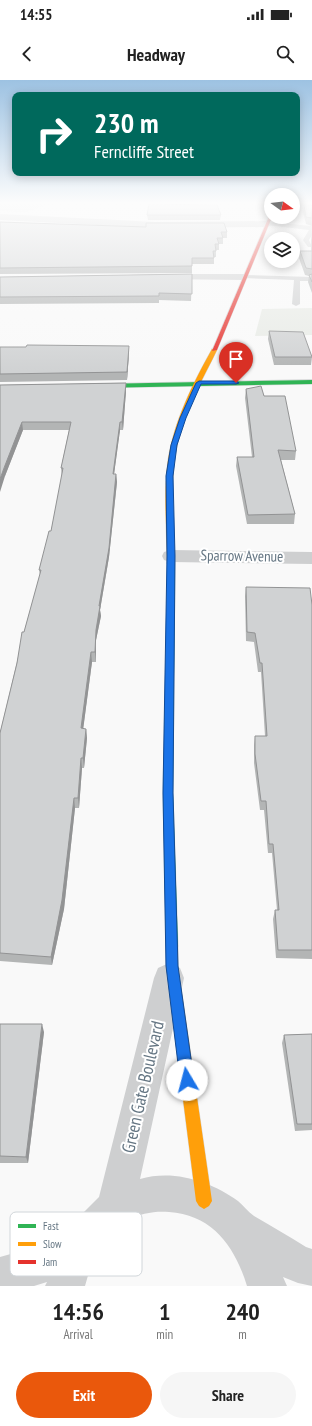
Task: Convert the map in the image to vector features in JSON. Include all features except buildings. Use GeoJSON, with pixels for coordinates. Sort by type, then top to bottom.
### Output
{"type":"FeatureCollection","features":[{"type":"Feature","properties":{"kind":"street","name":"Green Gate Boulevard"},"geometry":{"type":"LineString","coordinates":[[204,1201],[172,966],[168,793],[171,556],[170,476],[174,445],[183,418],[228,318],[252,259]]}},
{"type":"Feature","properties":{"kind":"street"},"geometry":{"type":"LineString","coordinates":[[147,278],[244,277]]}},
{"type":"Feature","properties":{"kind":"street"},"geometry":{"type":"LineString","coordinates":[[87,386],[312,382]]}},
{"type":"Feature","properties":{"kind":"street","name":"Sparrow Avenue"},"geometry":{"type":"LineString","coordinates":[[171,556],[312,558]]}},
{"type":"Feature","properties":{"kind":"street","name":"Green Gate Boulevard"},"geometry":{"type":"LineString","coordinates":[[115,1208],[172,966]]}},
{"type":"Feature","properties":{"kind":"street"},"geometry":{"type":"LineString","coordinates":[[111,1212],[115,1208],[137,1197],[159,1192],[181,1193],[204,1201],[222,1211],[238,1227],[257,1257],[267,1286]]}},
{"type":"Feature","properties":{"kind":"street"},"geometry":{"type":"LineString","coordinates":[[238,1227],[298,1264],[312,1268]]}},
{"type":"Feature","properties":{"kind":"street"},"geometry":{"type":"LineString","coordinates":[[0,1276],[10,1275]]}},
{"type":"Feature","properties":{"kind":"lane"},"geometry":{"type":"LineString","coordinates":[[244,277],[312,279]]}},
{"type":"Feature","properties":{"kind":"lane"},"geometry":{"type":"LineString","coordinates":[[296,304],[297,279]]}},
{"type":"Feature","properties":{"kind":"shaded area"},"geometry":{"type":"Polygon","coordinates":[[[312,308],[312,335],[255,336],[262,309],[312,308]]]}},
{"type":"Feature","properties":{"kind":"traffic: fast"},"geometry":{"type":"LineString","coordinates":[[95,386],[312,382]]}},
{"type":"Feature","properties":{"kind":"traffic: fast"},"geometry":{"type":"LineString","coordinates":[[171,564],[168,793],[172,946]]}},
{"type":"Feature","properties":{"kind":"traffic: slow"},"geometry":{"type":"LineString","coordinates":[[171,564],[170,475],[174,446],[186,409],[214,350]]}},
{"type":"Feature","properties":{"kind":"traffic: slow"},"geometry":{"type":"LineString","coordinates":[[172,946],[172,966],[204,1201]]}},
{"type":"Feature","properties":{"kind":"traffic: jam"},"geometry":{"type":"LineString","coordinates":[[214,350],[252,259]]}},
{"type":"Feature","properties":{"kind":"route"},"geometry":{"type":"LineString","coordinates":[[187,1080],[172,966],[168,793],[171,556],[170,476],[174,445],[183,418],[199,383],[236,383]]}}]}
